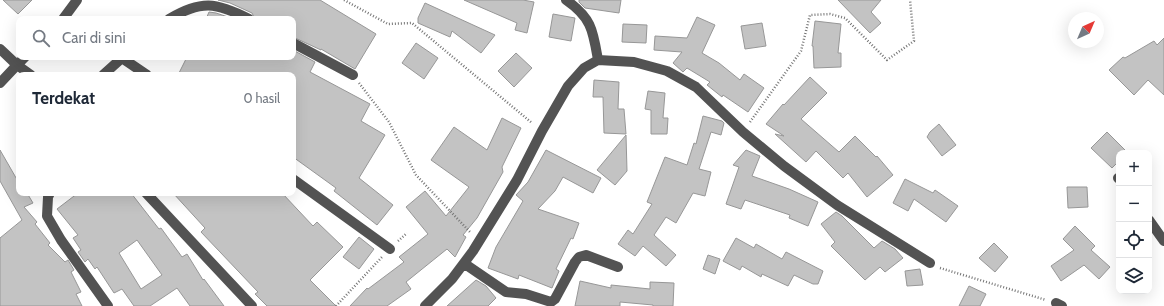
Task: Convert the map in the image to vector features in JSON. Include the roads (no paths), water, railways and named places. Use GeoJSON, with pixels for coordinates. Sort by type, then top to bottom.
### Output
{"type":"FeatureCollection","features":[{"type":"Feature","properties":{"kind":"street"},"geometry":{"type":"LineString","coordinates":[[65,16],[78,0]]}},
{"type":"Feature","properties":{"kind":"street"},"geometry":{"type":"LineString","coordinates":[[566,0],[577,8],[590,24],[594,36],[598,60]]}},
{"type":"Feature","properties":{"kind":"street"},"geometry":{"type":"LineString","coordinates":[[173,16],[181,9],[203,2],[222,5],[242,16]]}},
{"type":"Feature","properties":{"kind":"street"},"geometry":{"type":"LineString","coordinates":[[296,45],[353,75]]}},
{"type":"Feature","properties":{"kind":"street"},"geometry":{"type":"LineString","coordinates":[[0,49],[27,72]]}},
{"type":"Feature","properties":{"kind":"street"},"geometry":{"type":"LineString","coordinates":[[0,83],[22,60]]}},
{"type":"Feature","properties":{"kind":"street"},"geometry":{"type":"LineString","coordinates":[[106,72],[119,60]]}},
{"type":"Feature","properties":{"kind":"street"},"geometry":{"type":"LineString","coordinates":[[126,60],[142,72]]}},
{"type":"Feature","properties":{"kind":"street"},"geometry":{"type":"LineString","coordinates":[[425,306],[465,264],[517,180],[542,131],[568,86],[584,68],[598,60],[634,62],[667,71],[696,86],[743,132],[784,166],[837,205],[930,263]]}},
{"type":"Feature","properties":{"kind":"street"},"geometry":{"type":"LineString","coordinates":[[296,181],[390,249]]}},
{"type":"Feature","properties":{"kind":"street"},"geometry":{"type":"LineString","coordinates":[[48,196],[47,216],[108,306]]}},
{"type":"Feature","properties":{"kind":"street"},"geometry":{"type":"LineString","coordinates":[[149,196],[252,306]]}},
{"type":"Feature","properties":{"kind":"street"},"geometry":{"type":"LineString","coordinates":[[1150,222],[1164,241]]}},
{"type":"Feature","properties":{"kind":"street"},"geometry":{"type":"LineString","coordinates":[[465,264],[506,292],[526,294],[551,302],[555,299],[574,262],[579,257],[586,255],[618,268]]}}]}
